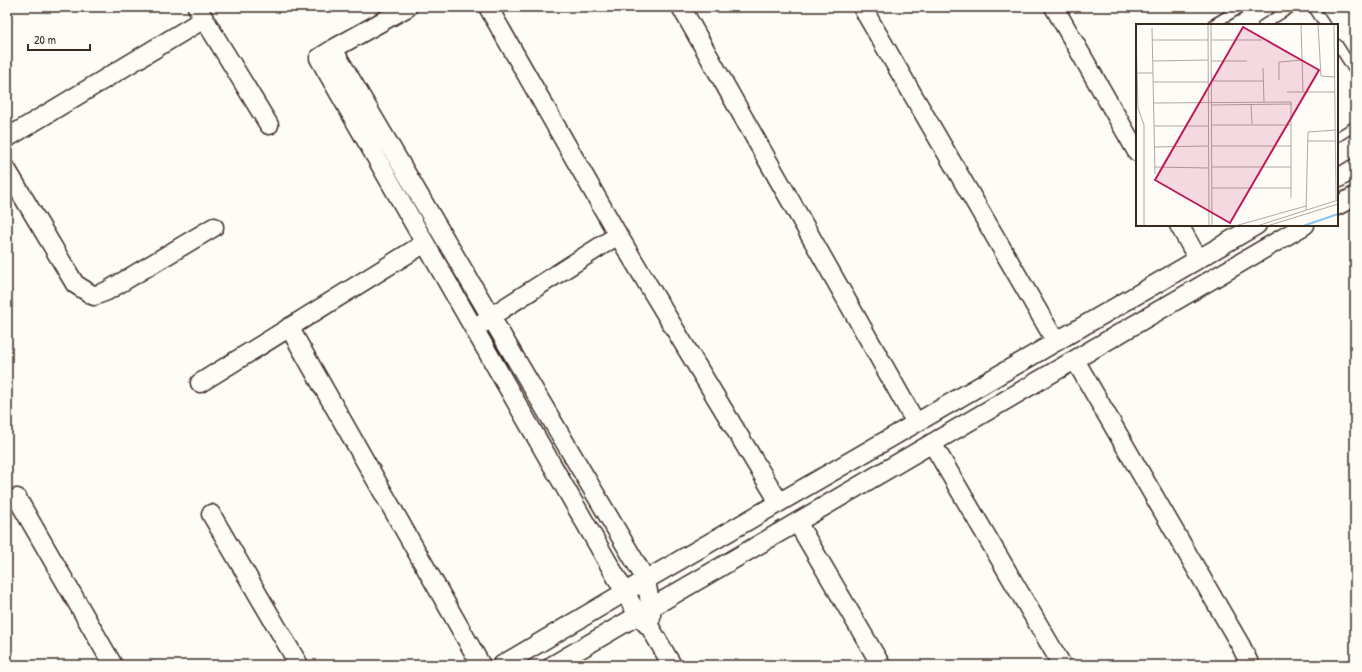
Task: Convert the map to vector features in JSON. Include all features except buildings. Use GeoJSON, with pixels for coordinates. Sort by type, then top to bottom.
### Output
{"type":"FeatureCollection","features":[{"type":"Feature","properties":{"kind":"street"},"geometry":{"type":"LineString","coordinates":[[408,7],[319,58],[625,592],[645,612]]}},
{"type":"Feature","properties":{"kind":"street"},"geometry":{"type":"LineString","coordinates":[[488,7],[618,235],[779,502]]}},
{"type":"Feature","properties":{"kind":"street"},"geometry":{"type":"LineString","coordinates":[[681,7],[916,423]]}},
{"type":"Feature","properties":{"kind":"street"},"geometry":{"type":"LineString","coordinates":[[862,7],[1056,342]]}},
{"type":"Feature","properties":{"kind":"street"},"geometry":{"type":"LineString","coordinates":[[1054,7],[1136,150]]}},
{"type":"Feature","properties":{"kind":"street"},"geometry":{"type":"LineString","coordinates":[[7,138],[200,13],[269,125]]}},
{"type":"Feature","properties":{"kind":"street"},"geometry":{"type":"LineString","coordinates":[[333,49],[646,580],[645,612],[651,629],[672,665]]}},
{"type":"Feature","properties":{"kind":"street"},"geometry":{"type":"LineString","coordinates":[[1338,178],[1355,168]]}},
{"type":"Feature","properties":{"kind":"street"},"geometry":{"type":"LineString","coordinates":[[7,170],[75,284],[94,296],[107,291],[214,227]]}},
{"type":"Feature","properties":{"kind":"street"},"geometry":{"type":"LineString","coordinates":[[1338,205],[1355,196]]}},
{"type":"Feature","properties":{"kind":"street"},"geometry":{"type":"LineString","coordinates":[[1180,226],[1198,259]]}},
{"type":"Feature","properties":{"kind":"street"},"geometry":{"type":"LineString","coordinates":[[502,665],[779,502],[1255,226]]}},
{"type":"Feature","properties":{"kind":"street"},"geometry":{"type":"LineString","coordinates":[[553,665],[1303,226]]}},
{"type":"Feature","properties":{"kind":"street"},"geometry":{"type":"LineString","coordinates":[[475,330],[490,317],[618,235]]}},
{"type":"Feature","properties":{"kind":"street"},"geometry":{"type":"LineString","coordinates":[[200,382],[426,243]]}},
{"type":"Feature","properties":{"kind":"street"},"geometry":{"type":"LineString","coordinates":[[288,327],[481,665]]}},
{"type":"Feature","properties":{"kind":"street"},"geometry":{"type":"LineString","coordinates":[[1075,360],[1241,646],[1250,665]]}},
{"type":"Feature","properties":{"kind":"street"},"geometry":{"type":"LineString","coordinates":[[932,443],[1062,665]]}},
{"type":"Feature","properties":{"kind":"street"},"geometry":{"type":"LineString","coordinates":[[17,498],[112,665]]}},
{"type":"Feature","properties":{"kind":"street"},"geometry":{"type":"LineString","coordinates":[[211,514],[299,665]]}},
{"type":"Feature","properties":{"kind":"street"},"geometry":{"type":"LineString","coordinates":[[797,522],[881,665]]}},
{"type":"Feature","properties":{"kind":"lane"},"geometry":{"type":"LineString","coordinates":[[1214,24],[1242,7]]}},
{"type":"Feature","properties":{"kind":"lane"},"geometry":{"type":"LineString","coordinates":[[1265,24],[1292,7]]}},
{"type":"Feature","properties":{"kind":"lane"},"geometry":{"type":"LineString","coordinates":[[1313,7],[1324,24]]}},
{"type":"Feature","properties":{"kind":"lane"},"geometry":{"type":"LineString","coordinates":[[1338,46],[1355,72]]}},
{"type":"Feature","properties":{"kind":"lane"},"geometry":{"type":"LineString","coordinates":[[1338,136],[1355,126]]}}]}
